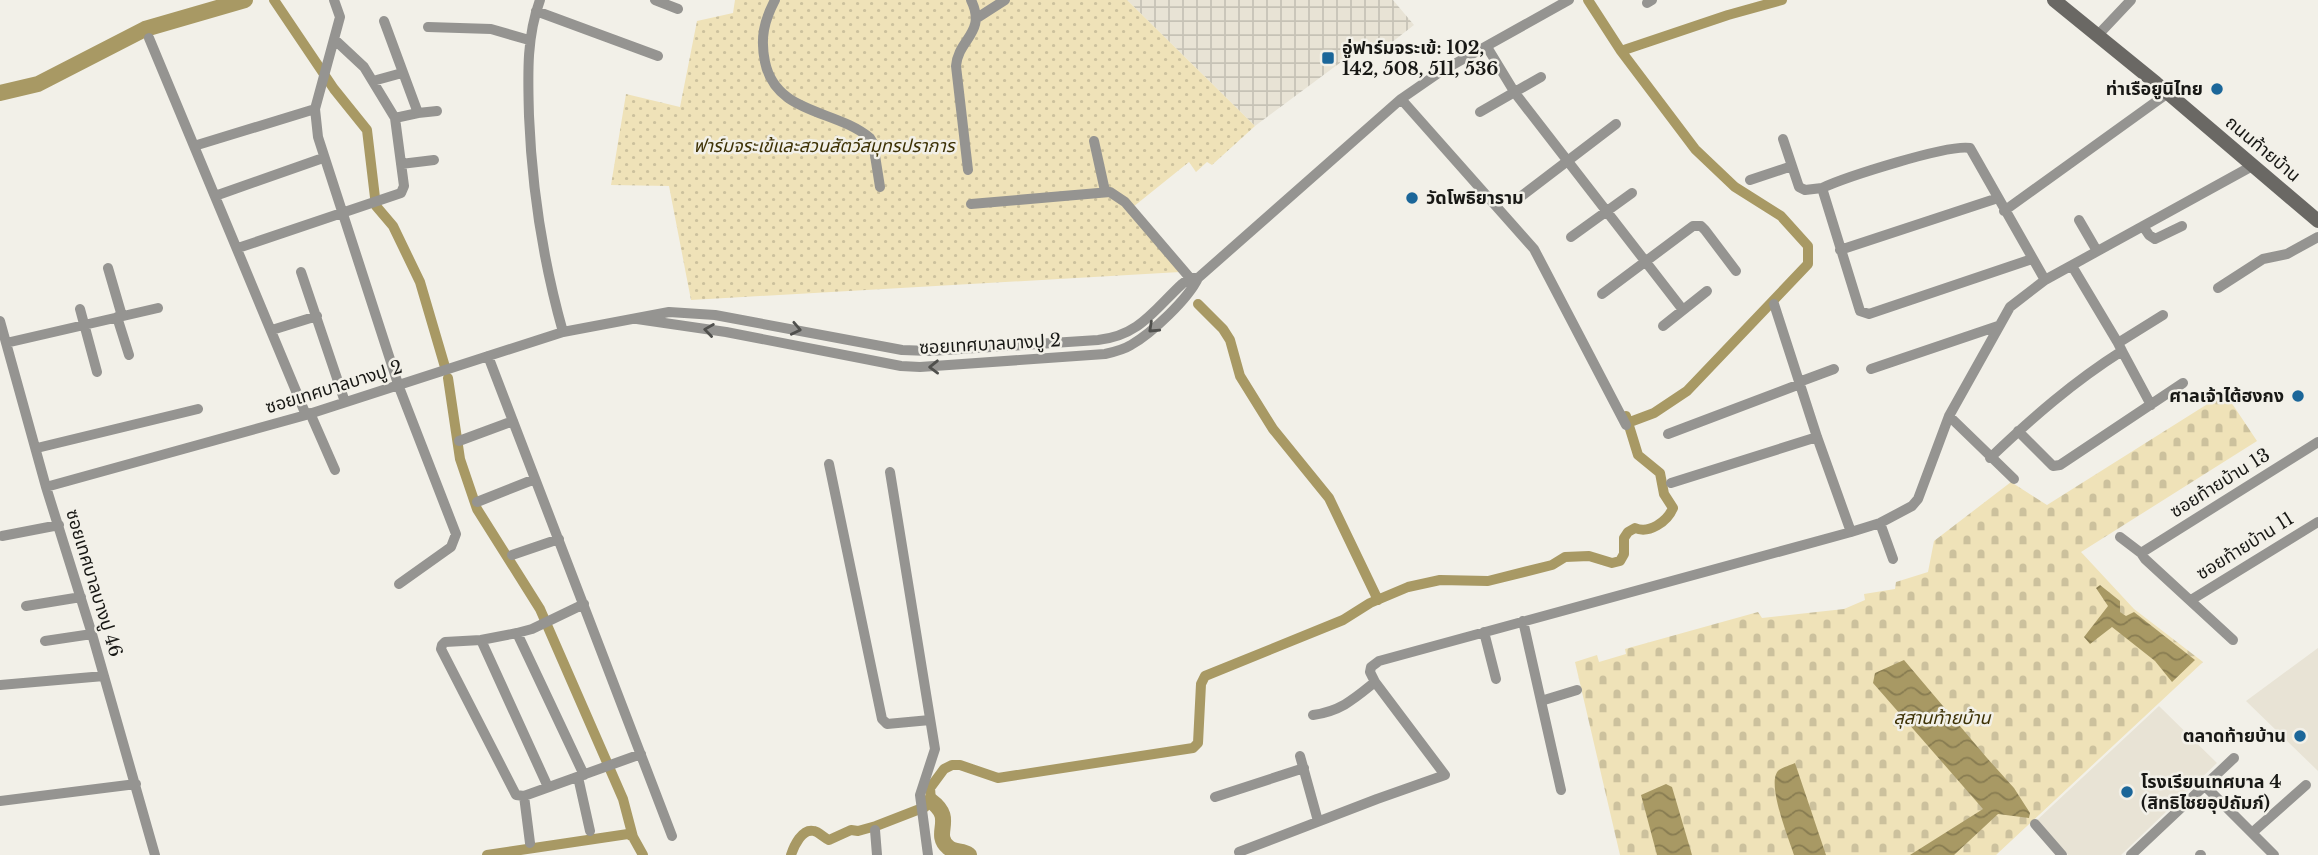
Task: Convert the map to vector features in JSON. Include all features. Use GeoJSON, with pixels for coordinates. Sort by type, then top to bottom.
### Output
{"type":"FeatureCollection","features":[{"type":"Feature","properties":{"kind":"street"},"geometry":{"type":"LineString","coordinates":[[334,0],[340,18],[315,108],[323,158],[399,387],[456,534],[451,547],[399,584]]}},
{"type":"Feature","properties":{"kind":"street"},"geometry":{"type":"LineString","coordinates":[[655,0],[678,9]]}},
{"type":"Feature","properties":{"kind":"street"},"geometry":{"type":"LineString","coordinates":[[775,0],[766,17],[762,36],[767,70],[774,84],[794,103],[870,138],[880,187]]}},
{"type":"Feature","properties":{"kind":"street"},"geometry":{"type":"LineString","coordinates":[[968,170],[956,66],[958,55],[974,30],[977,18],[971,0]]}},
{"type":"Feature","properties":{"kind":"street"},"geometry":{"type":"LineString","coordinates":[[977,18],[1005,0]]}},
{"type":"Feature","properties":{"kind":"street","name":"ซอยเทศบาลบางปู 2"},"geometry":{"type":"LineString","coordinates":[[46,487],[399,387],[564,332],[631,317],[669,312],[715,315],[902,350],[930,351],[1112,339],[1130,332],[1423,82],[1569,0]]}},
{"type":"Feature","properties":{"kind":"street","name":"ถนนท้ายบ้าน"},"geometry":{"type":"LineString","coordinates":[[2054,0],[2318,221]]}},
{"type":"Feature","properties":{"kind":"street"},"geometry":{"type":"LineString","coordinates":[[2097,36],[2131,0]]}},
{"type":"Feature","properties":{"kind":"street"},"geometry":{"type":"LineString","coordinates":[[564,332],[555,302],[533,190],[528,86],[529,40],[538,6],[659,56]]}},
{"type":"Feature","properties":{"kind":"street"},"geometry":{"type":"LineString","coordinates":[[384,21],[418,113]]}},
{"type":"Feature","properties":{"kind":"street"},"geometry":{"type":"LineString","coordinates":[[428,27],[491,29],[529,40]]}},
{"type":"Feature","properties":{"kind":"street"},"geometry":{"type":"LineString","coordinates":[[149,38],[308,414],[335,470]]}},
{"type":"Feature","properties":{"kind":"street"},"geometry":{"type":"LineString","coordinates":[[238,248],[401,193],[404,186],[395,118],[364,67],[334,39]]}},
{"type":"Feature","properties":{"kind":"street"},"geometry":{"type":"LineString","coordinates":[[1487,47],[1515,93],[1683,310]]}},
{"type":"Feature","properties":{"kind":"street"},"geometry":{"type":"LineString","coordinates":[[373,81],[402,73]]}},
{"type":"Feature","properties":{"kind":"street"},"geometry":{"type":"LineString","coordinates":[[1480,112],[1541,77]]}},
{"type":"Feature","properties":{"kind":"street"},"geometry":{"type":"LineString","coordinates":[[2004,211],[2168,93]]}},
{"type":"Feature","properties":{"kind":"street"},"geometry":{"type":"LineString","coordinates":[[1401,99],[1534,249],[1626,425]]}},
{"type":"Feature","properties":{"kind":"street"},"geometry":{"type":"LineString","coordinates":[[194,146],[315,108]]}},
{"type":"Feature","properties":{"kind":"street"},"geometry":{"type":"LineString","coordinates":[[395,118],[437,111]]}},
{"type":"Feature","properties":{"kind":"street"},"geometry":{"type":"LineString","coordinates":[[1515,201],[1616,124]]}},
{"type":"Feature","properties":{"kind":"street"},"geometry":{"type":"LineString","coordinates":[[1783,139],[1801,189],[1822,187],[1918,156],[1970,148],[2045,281]]}},
{"type":"Feature","properties":{"kind":"street"},"geometry":{"type":"LineString","coordinates":[[1094,141],[1105,191]]}},
{"type":"Feature","properties":{"kind":"street"},"geometry":{"type":"LineString","coordinates":[[215,196],[323,158]]}},
{"type":"Feature","properties":{"kind":"street"},"geometry":{"type":"LineString","coordinates":[[401,164],[434,160]]}},
{"type":"Feature","properties":{"kind":"street"},"geometry":{"type":"LineString","coordinates":[[1238,852],[1445,775],[1375,682],[1370,672],[1371,667],[1379,660],[1851,532],[1880,523],[1912,506],[1918,499],[1949,416],[2010,307],[2045,281],[2254,165]]}},
{"type":"Feature","properties":{"kind":"street"},"geometry":{"type":"LineString","coordinates":[[1750,180],[1792,166]]}},
{"type":"Feature","properties":{"kind":"street"},"geometry":{"type":"LineString","coordinates":[[1822,187],[1860,311],[1869,314],[2032,259]]}},
{"type":"Feature","properties":{"kind":"street"},"geometry":{"type":"LineString","coordinates":[[971,204],[1110,192],[1125,202],[1194,278]]}},
{"type":"Feature","properties":{"kind":"street"},"geometry":{"type":"LineString","coordinates":[[1571,237],[1632,194]]}},
{"type":"Feature","properties":{"kind":"street"},"geometry":{"type":"LineString","coordinates":[[1840,250],[1997,198]]}},
{"type":"Feature","properties":{"kind":"street"},"geometry":{"type":"LineString","coordinates":[[2079,220],[2097,251]]}},
{"type":"Feature","properties":{"kind":"street"},"geometry":{"type":"LineString","coordinates":[[1602,294],[1693,226],[1700,226],[1736,271]]}},
{"type":"Feature","properties":{"kind":"street"},"geometry":{"type":"LineString","coordinates":[[2143,226],[2155,239],[2182,226]]}},
{"type":"Feature","properties":{"kind":"street"},"geometry":{"type":"LineString","coordinates":[[2218,288],[2263,259],[2287,254],[2318,237]]}},
{"type":"Feature","properties":{"kind":"street"},"geometry":{"type":"LineString","coordinates":[[2072,266],[2151,405]]}},
{"type":"Feature","properties":{"kind":"street"},"geometry":{"type":"LineString","coordinates":[[108,268],[130,355]]}},
{"type":"Feature","properties":{"kind":"street"},"geometry":{"type":"LineString","coordinates":[[301,272],[345,402]]}},
{"type":"Feature","properties":{"kind":"street","name":"ซอยเทศบาลบางปู 2"},"geometry":{"type":"LineString","coordinates":[[631,317],[726,332],[901,366],[941,367],[1105,354],[1124,349],[1143,337],[1176,306],[1194,287],[1194,278]]}},
{"type":"Feature","properties":{"kind":"street"},"geometry":{"type":"LineString","coordinates":[[1663,326],[1707,291]]}},
{"type":"Feature","properties":{"kind":"street"},"geometry":{"type":"LineString","coordinates":[[1774,304],[1851,532]]}},
{"type":"Feature","properties":{"kind":"street"},"geometry":{"type":"LineString","coordinates":[[6,343],[158,308]]}},
{"type":"Feature","properties":{"kind":"street"},"geometry":{"type":"LineString","coordinates":[[80,309],[96,372]]}},
{"type":"Feature","properties":{"kind":"street"},"geometry":{"type":"LineString","coordinates":[[1990,458],[2083,376],[2163,315]]}},
{"type":"Feature","properties":{"kind":"street"},"geometry":{"type":"LineString","coordinates":[[272,330],[317,316]]}},
{"type":"Feature","properties":{"kind":"street","name":"ซอยเทศบาลบางปู 46"},"geometry":{"type":"LineString","coordinates":[[0,321],[155,855]]}},
{"type":"Feature","properties":{"kind":"street"},"geometry":{"type":"LineString","coordinates":[[1871,369],[1998,326]]}},
{"type":"Feature","properties":{"kind":"street"},"geometry":{"type":"LineString","coordinates":[[488,356],[672,836]]}},
{"type":"Feature","properties":{"kind":"street"},"geometry":{"type":"LineString","coordinates":[[1668,434],[1834,369]]}},
{"type":"Feature","properties":{"kind":"street"},"geometry":{"type":"LineString","coordinates":[[2018,431],[2053,466],[2060,465],[2183,383]]}},
{"type":"Feature","properties":{"kind":"street"},"geometry":{"type":"LineString","coordinates":[[37,448],[198,410]]}},
{"type":"Feature","properties":{"kind":"street"},"geometry":{"type":"LineString","coordinates":[[1949,416],[2014,480]]}},
{"type":"Feature","properties":{"kind":"street"},"geometry":{"type":"LineString","coordinates":[[459,440],[513,421]]}},
{"type":"Feature","properties":{"kind":"street"},"geometry":{"type":"LineString","coordinates":[[1671,484],[1817,437]]}},
{"type":"Feature","properties":{"kind":"street","name":"ซอยท้ายบ้าน 13"},"geometry":{"type":"LineString","coordinates":[[2141,553],[2318,442]]}},
{"type":"Feature","properties":{"kind":"street"},"geometry":{"type":"LineString","coordinates":[[830,464],[882,719],[887,724],[930,720]]}},
{"type":"Feature","properties":{"kind":"street"},"geometry":{"type":"LineString","coordinates":[[890,472],[934,754],[920,795],[928,855]]}},
{"type":"Feature","properties":{"kind":"street"},"geometry":{"type":"LineString","coordinates":[[477,502],[535,478]]}},
{"type":"Feature","properties":{"kind":"street","name":"ซอยท้ายบ้าน 11"},"geometry":{"type":"LineString","coordinates":[[2191,600],[2318,522]]}},
{"type":"Feature","properties":{"kind":"street"},"geometry":{"type":"LineString","coordinates":[[1880,523],[1893,559]]}},
{"type":"Feature","properties":{"kind":"street"},"geometry":{"type":"LineString","coordinates":[[2,536],[59,525]]}},
{"type":"Feature","properties":{"kind":"street"},"geometry":{"type":"LineString","coordinates":[[2120,537],[2141,553],[2233,640]]}},
{"type":"Feature","properties":{"kind":"street"},"geometry":{"type":"LineString","coordinates":[[512,555],[559,539]]}},
{"type":"Feature","properties":{"kind":"street"},"geometry":{"type":"LineString","coordinates":[[26,606],[80,597]]}},
{"type":"Feature","properties":{"kind":"street"},"geometry":{"type":"LineString","coordinates":[[584,604],[533,628],[481,640],[446,642],[441,649],[513,793],[518,797],[641,754]]}},
{"type":"Feature","properties":{"kind":"street"},"geometry":{"type":"LineString","coordinates":[[1524,621],[1561,790]]}},
{"type":"Feature","properties":{"kind":"street"},"geometry":{"type":"LineString","coordinates":[[1484,632],[1496,679]]}},
{"type":"Feature","properties":{"kind":"street"},"geometry":{"type":"LineString","coordinates":[[517,633],[581,776],[590,831]]}},
{"type":"Feature","properties":{"kind":"street"},"geometry":{"type":"LineString","coordinates":[[45,641],[92,634]]}},
{"type":"Feature","properties":{"kind":"street"},"geometry":{"type":"LineString","coordinates":[[481,640],[548,788]]}},
{"type":"Feature","properties":{"kind":"street"},"geometry":{"type":"LineString","coordinates":[[0,685],[104,677]]}},
{"type":"Feature","properties":{"kind":"street"},"geometry":{"type":"LineString","coordinates":[[1313,715],[1341,708],[1375,682]]}},
{"type":"Feature","properties":{"kind":"street"},"geometry":{"type":"LineString","coordinates":[[1541,701],[1577,690]]}},
{"type":"Feature","properties":{"kind":"street"},"geometry":{"type":"LineString","coordinates":[[1300,756],[1318,821]]}},
{"type":"Feature","properties":{"kind":"street"},"geometry":{"type":"LineString","coordinates":[[2131,855],[2234,758]]}},
{"type":"Feature","properties":{"kind":"street"},"geometry":{"type":"LineString","coordinates":[[1215,796],[1304,768]]}},
{"type":"Feature","properties":{"kind":"street"},"geometry":{"type":"LineString","coordinates":[[0,801],[136,784]]}},
{"type":"Feature","properties":{"kind":"street"},"geometry":{"type":"LineString","coordinates":[[2253,832],[2306,785]]}},
{"type":"Feature","properties":{"kind":"street"},"geometry":{"type":"LineString","coordinates":[[2206,787],[2274,855]]}},
{"type":"Feature","properties":{"kind":"street"},"geometry":{"type":"LineString","coordinates":[[524,796],[530,843]]}},
{"type":"Feature","properties":{"kind":"street"},"geometry":{"type":"LineString","coordinates":[[2035,824],[2062,855]]}},
{"type":"Feature","properties":{"kind":"street"},"geometry":{"type":"LineString","coordinates":[[875,830],[877,855]]}},
{"type":"Feature","properties":{"kind":"shaded area"},"geometry":{"type":"Polygon","coordinates":[[[1127,0],[1393,0],[1414,25],[1378,53],[1368,42],[1255,126],[1127,0]]]}},
{"type":"Feature","properties":{"kind":"shaded area","name":"ตลาดท้ายบ้าน"},"geometry":{"type":"Polygon","coordinates":[[[2318,648],[2318,771],[2246,701],[2318,648]]]}},
{"type":"Feature","properties":{"kind":"shaded area","name":"โรงเรียนเทศบาล 4 (สิทธิไชยอุปถัมภ์)"},"geometry":{"type":"Polygon","coordinates":[[[2159,706],[2217,763],[2121,855],[2068,855],[2037,820],[2159,706]]]}},
{"type":"Feature","properties":{"kind":"green space","name":"ฟาร์มจระเข้และสวนสัตว์สมุทรปราการ"},"geometry":{"type":"Polygon","coordinates":[[[735,0],[1127,0],[1255,126],[1212,165],[1207,162],[1196,172],[1189,162],[1128,211],[1180,272],[691,300],[669,186],[611,185],[626,94],[680,107],[697,21],[733,13],[735,0]]]}},
{"type":"Feature","properties":{"kind":"green space","name":"สุสานท้ายบ้าน"},"geometry":{"type":"Polygon","coordinates":[[[2225,393],[2257,441],[2081,552],[2134,609],[2203,662],[1996,855],[1620,855],[1575,662],[1597,655],[1599,662],[1626,654],[1625,649],[1758,612],[1762,618],[1844,609],[1865,600],[1864,594],[1895,589],[1896,582],[1928,572],[1934,541],[2011,482],[2047,505],[2225,393]]]}},
{"type":"Feature","properties":{"kind":"water"},"geometry":{"type":"Polygon","coordinates":[[[2100,585],[2120,601],[2120,612],[2126,616],[2134,612],[2195,660],[2172,682],[2155,661],[2112,627],[2090,644],[2084,637],[2108,606],[2096,588],[2100,585]]]}},
{"type":"Feature","properties":{"kind":"water"},"geometry":{"type":"Polygon","coordinates":[[[1904,660],[2014,788],[2030,813],[2029,818],[1998,814],[1954,855],[1910,855],[1983,809],[1873,683],[1875,673],[1904,660]]]}},
{"type":"Feature","properties":{"kind":"water"},"geometry":{"type":"Polygon","coordinates":[[[1795,763],[1826,855],[1794,855],[1779,811],[1775,776],[1779,770],[1795,763]]]}},
{"type":"Feature","properties":{"kind":"water"},"geometry":{"type":"Polygon","coordinates":[[[1666,784],[1672,787],[1692,855],[1657,855],[1641,795],[1666,784]]]}},
{"type":"Feature","properties":{"kind":"waterway"},"geometry":{"type":"LineString","coordinates":[[0,93],[38,84],[145,29],[245,0]]}},
{"type":"Feature","properties":{"kind":"waterway"},"geometry":{"type":"LineString","coordinates":[[274,0],[334,89],[367,130],[376,206],[393,226],[420,282],[445,367]]}},
{"type":"Feature","properties":{"kind":"waterway"},"geometry":{"type":"LineString","coordinates":[[1588,0],[1621,51],[1695,149],[1735,187],[1781,216],[1808,246],[1808,264],[1687,391],[1654,413],[1630,422]]}},
{"type":"Feature","properties":{"kind":"waterway"},"geometry":{"type":"LineString","coordinates":[[1621,51],[1782,0]]}},
{"type":"Feature","properties":{"kind":"waterway"},"geometry":{"type":"LineString","coordinates":[[1198,304],[1230,340],[1240,376],[1273,429],[1329,498],[1378,600]]}},
{"type":"Feature","properties":{"kind":"waterway"},"geometry":{"type":"LineString","coordinates":[[448,378],[460,459],[477,509],[540,609],[623,799],[633,837]]}},
{"type":"Feature","properties":{"kind":"waterway"},"geometry":{"type":"LineString","coordinates":[[791,855],[799,838],[806,832],[816,832],[829,840],[851,830],[876,826],[925,807],[931,801],[930,788],[944,769],[952,765],[960,765],[998,778],[1193,748],[1198,743],[1201,684],[1205,676],[1343,620],[1370,603],[1408,587],[1440,580],[1488,581],[1552,565],[1565,557],[1589,556],[1612,563],[1620,561],[1624,554],[1624,538],[1628,532],[1635,528],[1657,526],[1673,508],[1664,494],[1660,473],[1638,455],[1626,416]]}},
{"type":"Feature","properties":{"kind":"waterway"},"geometry":{"type":"LineString","coordinates":[[931,801],[942,814],[944,842],[950,849],[969,855]]}},
{"type":"Feature","properties":{"kind":"waterway"},"geometry":{"type":"LineString","coordinates":[[487,855],[628,834],[633,837],[643,855]]}},
{"type":"Feature","properties":{"kind":"place","name":"อู่ฟาร์มจระเข้: 102, 142, 508, 511, 536"},"geometry":{"type":"Point","coordinates":[1328,58]}},
{"type":"Feature","properties":{"kind":"place","name":"ท่าเรือยูนิไทย"},"geometry":{"type":"Point","coordinates":[2217,89]}},
{"type":"Feature","properties":{"kind":"place","name":"วัดโพธิยาราม"},"geometry":{"type":"Point","coordinates":[1412,198]}},
{"type":"Feature","properties":{"kind":"place","name":"ศาลเจ้าไต้ฮงกง"},"geometry":{"type":"Point","coordinates":[2298,396]}},
{"type":"Feature","properties":{"kind":"place","name":"ตลาดท้ายบ้าน"},"geometry":{"type":"Point","coordinates":[2300,736]}},
{"type":"Feature","properties":{"kind":"place","name":"โรงเรียนเทศบาล 4 (สิทธิไชยอุปถัมภ์)"},"geometry":{"type":"Point","coordinates":[2127,792]}}]}
